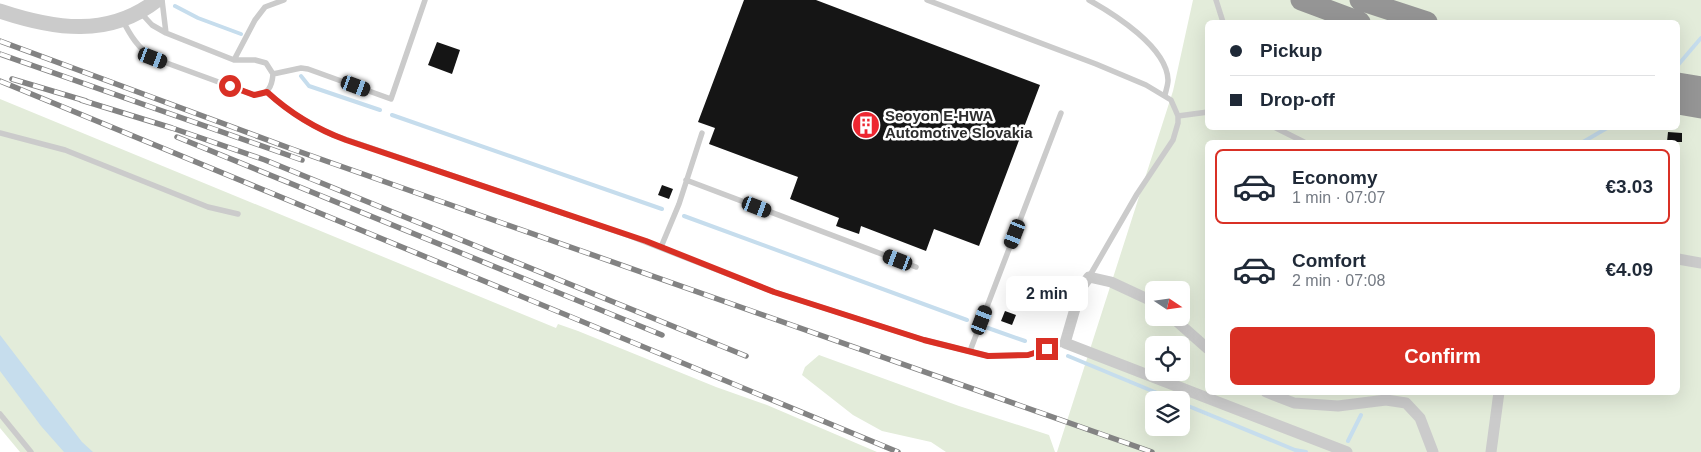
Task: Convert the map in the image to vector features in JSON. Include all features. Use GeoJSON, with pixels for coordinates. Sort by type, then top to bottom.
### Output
{"type":"FeatureCollection","features":[{"type":"Feature","properties":{"kind":"highway"},"geometry":{"type":"LineString","coordinates":[[1301,0],[1355,20]]}},
{"type":"Feature","properties":{"kind":"highway"},"geometry":{"type":"LineString","coordinates":[[1360,0],[1421,20]]}},
{"type":"Feature","properties":{"kind":"highway"},"geometry":{"type":"LineString","coordinates":[[1680,83],[1701,88]]}},
{"type":"Feature","properties":{"kind":"highway"},"geometry":{"type":"LineString","coordinates":[[1680,104],[1701,108]]}},
{"type":"Feature","properties":{"kind":"street"},"geometry":{"type":"LineString","coordinates":[[0,11],[52,26],[97,26],[122,19],[157,0]]}},
{"type":"Feature","properties":{"kind":"street"},"geometry":{"type":"LineString","coordinates":[[1680,259],[1701,263]]}},
{"type":"Feature","properties":{"kind":"street"},"geometry":{"type":"LineString","coordinates":[[1145,298],[1111,282],[1089,277],[1081,288],[1065,343],[1347,452]]}},
{"type":"Feature","properties":{"kind":"street"},"geometry":{"type":"LineString","coordinates":[[1183,326],[1205,346]]}},
{"type":"Feature","properties":{"kind":"street"},"geometry":{"type":"LineString","coordinates":[[1273,395],[1294,404],[1338,406],[1386,400],[1406,403],[1420,418],[1433,452]]}},
{"type":"Feature","properties":{"kind":"street"},"geometry":{"type":"LineString","coordinates":[[1491,452],[1499,395]]}},
{"type":"Feature","properties":{"kind":"lane"},"geometry":{"type":"LineString","coordinates":[[162,0],[166,33]]}},
{"type":"Feature","properties":{"kind":"lane"},"geometry":{"type":"LineString","coordinates":[[234,60],[255,20],[265,7],[284,0]]}},
{"type":"Feature","properties":{"kind":"lane"},"geometry":{"type":"LineString","coordinates":[[273,74],[301,68],[308,69],[391,98],[426,0]]}},
{"type":"Feature","properties":{"kind":"lane"},"geometry":{"type":"LineString","coordinates":[[927,0],[1096,64],[1165,95],[1171,100],[1178,116],[1173,140],[1137,194],[1089,277]]}},
{"type":"Feature","properties":{"kind":"lane"},"geometry":{"type":"LineString","coordinates":[[1089,0],[1122,20],[1150,46],[1167,74],[1168,80],[1165,95]]}},
{"type":"Feature","properties":{"kind":"lane"},"geometry":{"type":"LineString","coordinates":[[1216,0],[1222,20]]}},
{"type":"Feature","properties":{"kind":"lane"},"geometry":{"type":"LineString","coordinates":[[122,19],[143,52],[153,58],[254,95],[267,92],[272,84],[273,74],[269,66],[262,62],[234,60],[166,33],[152,25],[139,11]]}},
{"type":"Feature","properties":{"kind":"lane"},"geometry":{"type":"LineString","coordinates":[[267,92],[283,107],[333,135],[661,247],[774,292],[924,340],[988,356],[1028,355],[1065,343]]}},
{"type":"Feature","properties":{"kind":"lane"},"geometry":{"type":"LineString","coordinates":[[1178,116],[1205,112]]}},
{"type":"Feature","properties":{"kind":"lane"},"geometry":{"type":"LineString","coordinates":[[970,351],[1061,113]]}},
{"type":"Feature","properties":{"kind":"lane"},"geometry":{"type":"LineString","coordinates":[[1280,130],[1300,140]]}},
{"type":"Feature","properties":{"kind":"lane"},"geometry":{"type":"LineString","coordinates":[[0,133],[65,150],[208,207],[238,214]]}},
{"type":"Feature","properties":{"kind":"lane"},"geometry":{"type":"LineString","coordinates":[[661,247],[702,133]]}},
{"type":"Feature","properties":{"kind":"lane"},"geometry":{"type":"LineString","coordinates":[[686,180],[916,267]]}},
{"type":"Feature","properties":{"kind":"lane"},"geometry":{"type":"LineString","coordinates":[[0,414],[31,452]]}},
{"type":"Feature","properties":{"kind":"green space"},"geometry":{"type":"Polygon","coordinates":[[[1193,0],[1701,0],[1701,452],[1057,452],[1173,91],[1193,0]]]}},
{"type":"Feature","properties":{"kind":"green space"},"geometry":{"type":"Polygon","coordinates":[[[0,99],[556,328],[558,324],[578,331],[716,387],[767,405],[877,452],[20,452],[0,428],[0,99]]]}},
{"type":"Feature","properties":{"kind":"green space"},"geometry":{"type":"Polygon","coordinates":[[[819,355],[959,406],[1049,435],[1055,452],[946,452],[931,442],[882,431],[853,415],[802,375],[805,367],[819,355]]]}},
{"type":"Feature","properties":{"kind":"water"},"geometry":{"type":"Polygon","coordinates":[[[0,335],[82,442],[93,452],[64,452],[41,426],[0,371],[0,335]]]}},
{"type":"Feature","properties":{"kind":"building","name":"Seoyon E-HWA Automotive Slovakia"},"geometry":{"type":"Polygon","coordinates":[[[744,0],[816,0],[1040,85],[979,246],[934,229],[926,251],[861,226],[859,234],[836,226],[839,218],[790,199],[798,177],[709,144],[715,128],[698,122],[744,0]]]}},
{"type":"Feature","properties":{"kind":"building"},"geometry":{"type":"Polygon","coordinates":[[[437,42],[460,50],[452,74],[428,65],[437,42]]]}},
{"type":"Feature","properties":{"kind":"building"},"geometry":{"type":"Polygon","coordinates":[[[1668,132],[1682,133],[1682,142],[1680,140],[1667,140],[1668,132]]]}},
{"type":"Feature","properties":{"kind":"building"},"geometry":{"type":"Polygon","coordinates":[[[662,185],[673,189],[669,199],[658,195],[662,185]]]}},
{"type":"Feature","properties":{"kind":"building"},"geometry":{"type":"Polygon","coordinates":[[[1005,311],[1016,315],[1012,325],[1001,321],[1005,311]]]}},
{"type":"Feature","properties":{"kind":"waterway"},"geometry":{"type":"LineString","coordinates":[[175,6],[198,18],[241,34]]}},
{"type":"Feature","properties":{"kind":"waterway"},"geometry":{"type":"LineString","coordinates":[[1680,63],[1701,38]]}},
{"type":"Feature","properties":{"kind":"waterway"},"geometry":{"type":"LineString","coordinates":[[301,76],[309,86],[380,110]]}},
{"type":"Feature","properties":{"kind":"waterway"},"geometry":{"type":"LineString","coordinates":[[392,115],[662,209]]}},
{"type":"Feature","properties":{"kind":"waterway"},"geometry":{"type":"LineString","coordinates":[[1586,140],[1604,130]]}},
{"type":"Feature","properties":{"kind":"waterway"},"geometry":{"type":"LineString","coordinates":[[684,216],[967,320]]}},
{"type":"Feature","properties":{"kind":"waterway"},"geometry":{"type":"LineString","coordinates":[[988,328],[1025,341]]}},
{"type":"Feature","properties":{"kind":"waterway"},"geometry":{"type":"LineString","coordinates":[[1068,356],[1152,391]]}},
{"type":"Feature","properties":{"kind":"waterway"},"geometry":{"type":"LineString","coordinates":[[1190,407],[1295,450],[1306,452]]}},
{"type":"Feature","properties":{"kind":"waterway"},"geometry":{"type":"LineString","coordinates":[[1348,441],[1361,415]]}},
{"type":"Feature","properties":{"kind":"railway"},"geometry":{"type":"LineString","coordinates":[[0,41],[292,149],[1152,452]]}},
{"type":"Feature","properties":{"kind":"railway"},"geometry":{"type":"LineString","coordinates":[[0,54],[302,160]]}},
{"type":"Feature","properties":{"kind":"railway"},"geometry":{"type":"LineString","coordinates":[[12,79],[86,101]]}},
{"type":"Feature","properties":{"kind":"railway"},"geometry":{"type":"LineString","coordinates":[[0,81],[898,452]]}},
{"type":"Feature","properties":{"kind":"railway"},"geometry":{"type":"LineString","coordinates":[[81,100],[172,128],[265,160],[746,356]]}},
{"type":"Feature","properties":{"kind":"railway"},"geometry":{"type":"LineString","coordinates":[[177,137],[662,335]]}},
{"type":"Feature","properties":{"kind":"place","name":"Seoyon E-HWA Automotive Slovakia"},"geometry":{"type":"Point","coordinates":[866,125]}},
{"type":"Feature","properties":{"kind":"route"},"geometry":{"type":"LineString","coordinates":[[230,86],[254,95],[267,92],[283,107],[304,121],[346,140],[661,247],[774,292],[924,340],[988,356],[1028,355],[1047,349]]}}]}
